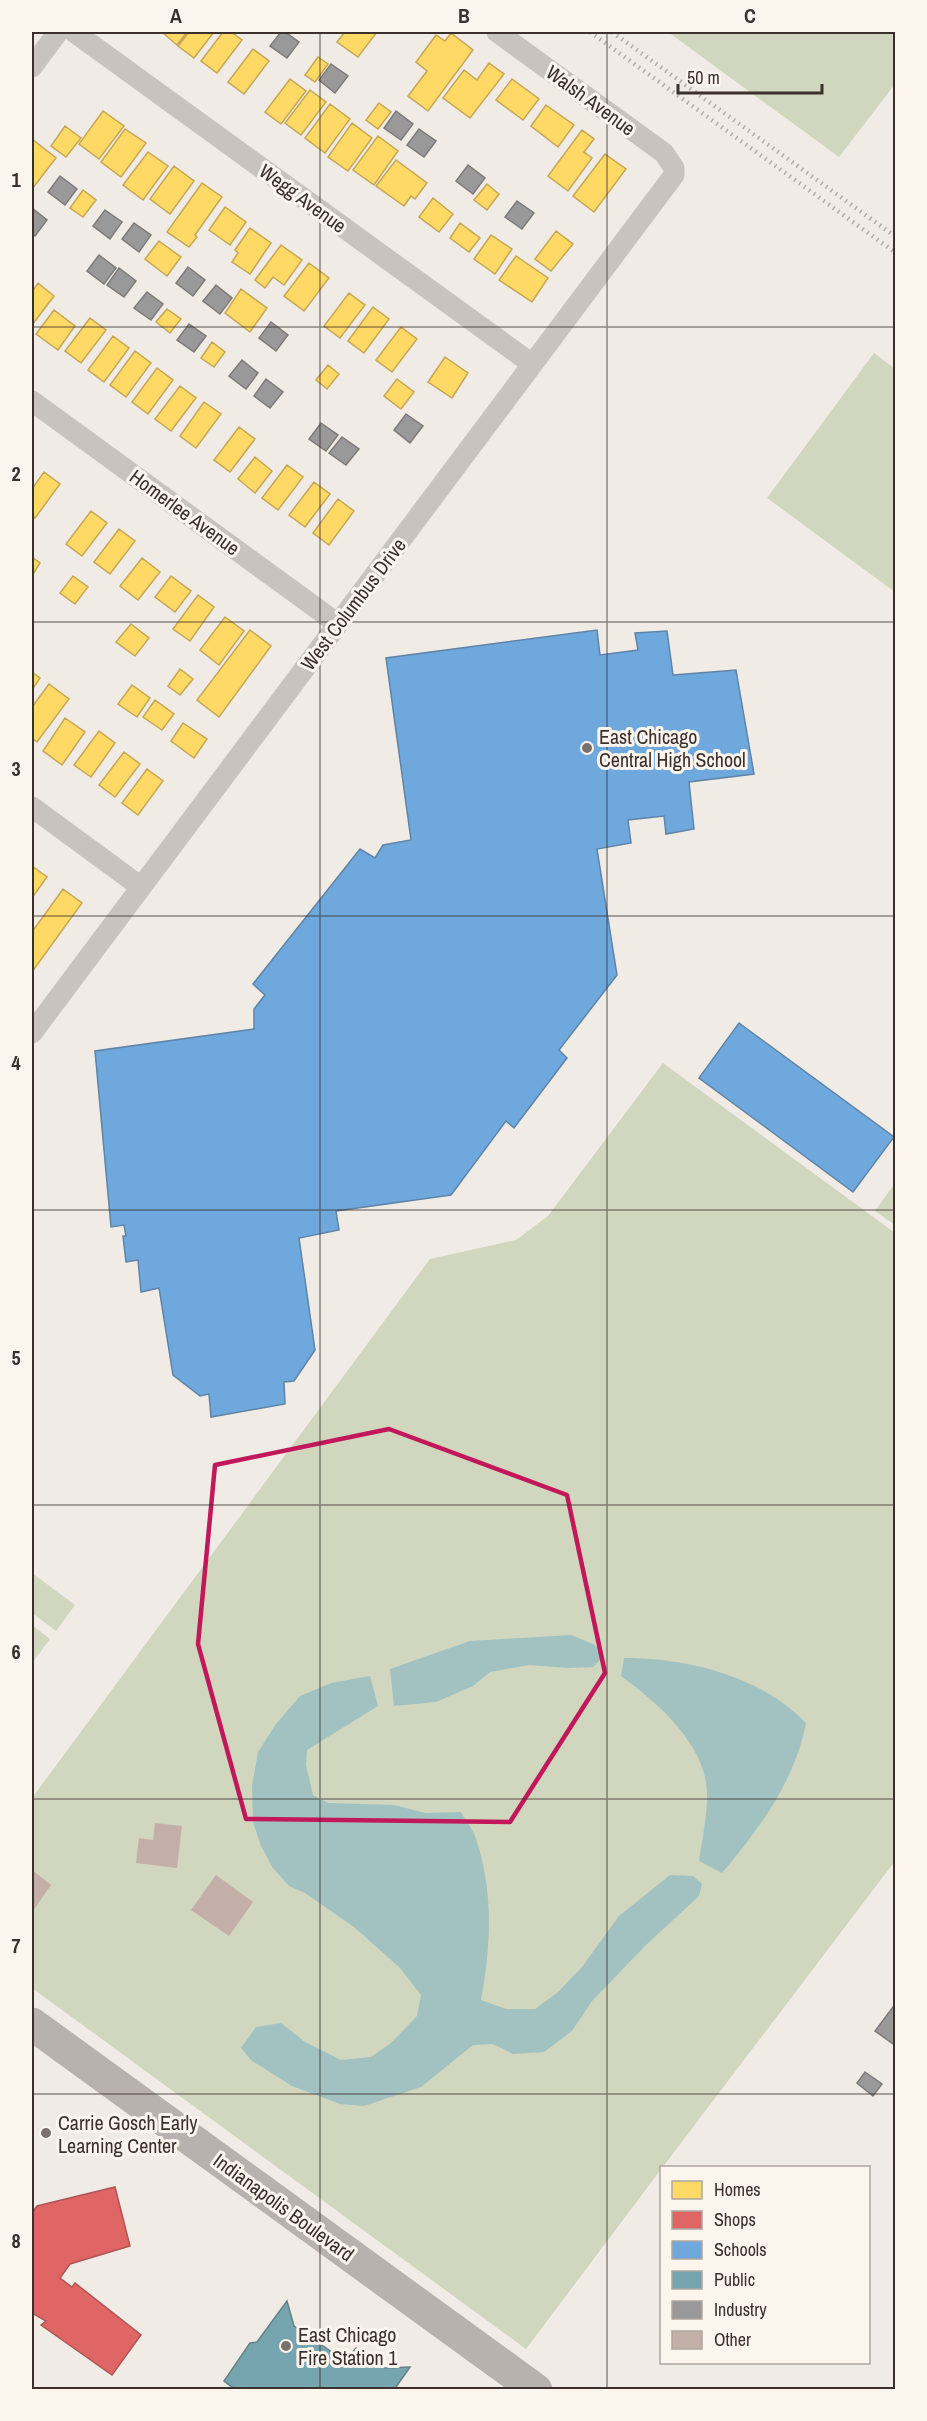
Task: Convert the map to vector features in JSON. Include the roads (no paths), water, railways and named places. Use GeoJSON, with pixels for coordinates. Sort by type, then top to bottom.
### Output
{"type":"FeatureCollection","features":[{"type":"Feature","properties":{"kind":"main road","name":"Indianapolis Boulevard"},"geometry":{"type":"LineString","coordinates":[[32,2024],[536,2390]]}},
{"type":"Feature","properties":{"kind":"street"},"geometry":{"type":"LineString","coordinates":[[32,67],[58,32]]}},
{"type":"Feature","properties":{"kind":"street","name":"Wegg Avenue"},"geometry":{"type":"LineString","coordinates":[[74,32],[532,364]]}},
{"type":"Feature","properties":{"kind":"street","name":"Walsh Avenue"},"geometry":{"type":"LineString","coordinates":[[497,32],[664,153],[671,160],[674,175]]}},
{"type":"Feature","properties":{"kind":"street","name":"West Columbus Drive"},"geometry":{"type":"LineString","coordinates":[[32,1033],[674,175]]}},
{"type":"Feature","properties":{"kind":"street","name":"Homerlee Avenue"},"geometry":{"type":"LineString","coordinates":[[32,401],[338,624]]}},
{"type":"Feature","properties":{"kind":"street"},"geometry":{"type":"LineString","coordinates":[[32,807],[141,887]]}},
{"type":"Feature","properties":{"kind":"water"},"geometry":{"type":"Polygon","coordinates":[[[571,1635],[595,1645],[603,1657],[593,1667],[529,1665],[490,1672],[473,1686],[436,1702],[394,1706],[390,1669],[470,1641],[571,1635]]]}},
{"type":"Feature","properties":{"kind":"water"},"geometry":{"type":"Polygon","coordinates":[[[624,1658],[673,1662],[722,1673],[767,1693],[806,1723],[793,1765],[774,1803],[722,1873],[699,1861],[707,1797],[700,1761],[679,1728],[650,1699],[621,1676],[624,1658]]]}},
{"type":"Feature","properties":{"kind":"water"},"geometry":{"type":"Polygon","coordinates":[[[370,1676],[378,1706],[307,1750],[306,1765],[313,1795],[328,1803],[394,1805],[426,1813],[461,1812],[475,1836],[488,1897],[489,1939],[481,2000],[506,2009],[535,2009],[557,1993],[582,1967],[619,1916],[670,1875],[693,1876],[702,1884],[699,1896],[646,1945],[592,2001],[572,2031],[544,2052],[513,2054],[493,2044],[473,2045],[421,2087],[364,2106],[340,2104],[292,2086],[251,2060],[241,2048],[256,2027],[281,2023],[305,2042],[341,2060],[371,2057],[391,2043],[417,2016],[421,1995],[400,1968],[354,1927],[305,1893],[289,1886],[273,1868],[261,1846],[253,1822],[252,1786],[258,1752],[276,1724],[300,1696],[331,1683],[370,1676]]]}},
{"type":"Feature","properties":{"kind":"railway"},"geometry":{"type":"LineString","coordinates":[[590,32],[896,253]]}},
{"type":"Feature","properties":{"kind":"railway"},"geometry":{"type":"LineString","coordinates":[[612,32],[896,237]]}},
{"type":"Feature","properties":{"kind":"place","name":"East Chicago Central High School"},"geometry":{"type":"Point","coordinates":[587,748]}},
{"type":"Feature","properties":{"kind":"place","name":"Carrie Gosch Early Learning Center"},"geometry":{"type":"Point","coordinates":[46,2133]}},
{"type":"Feature","properties":{"kind":"place","name":"East Chicago Fire Station 1"},"geometry":{"type":"Point","coordinates":[286,2346]}}]}
